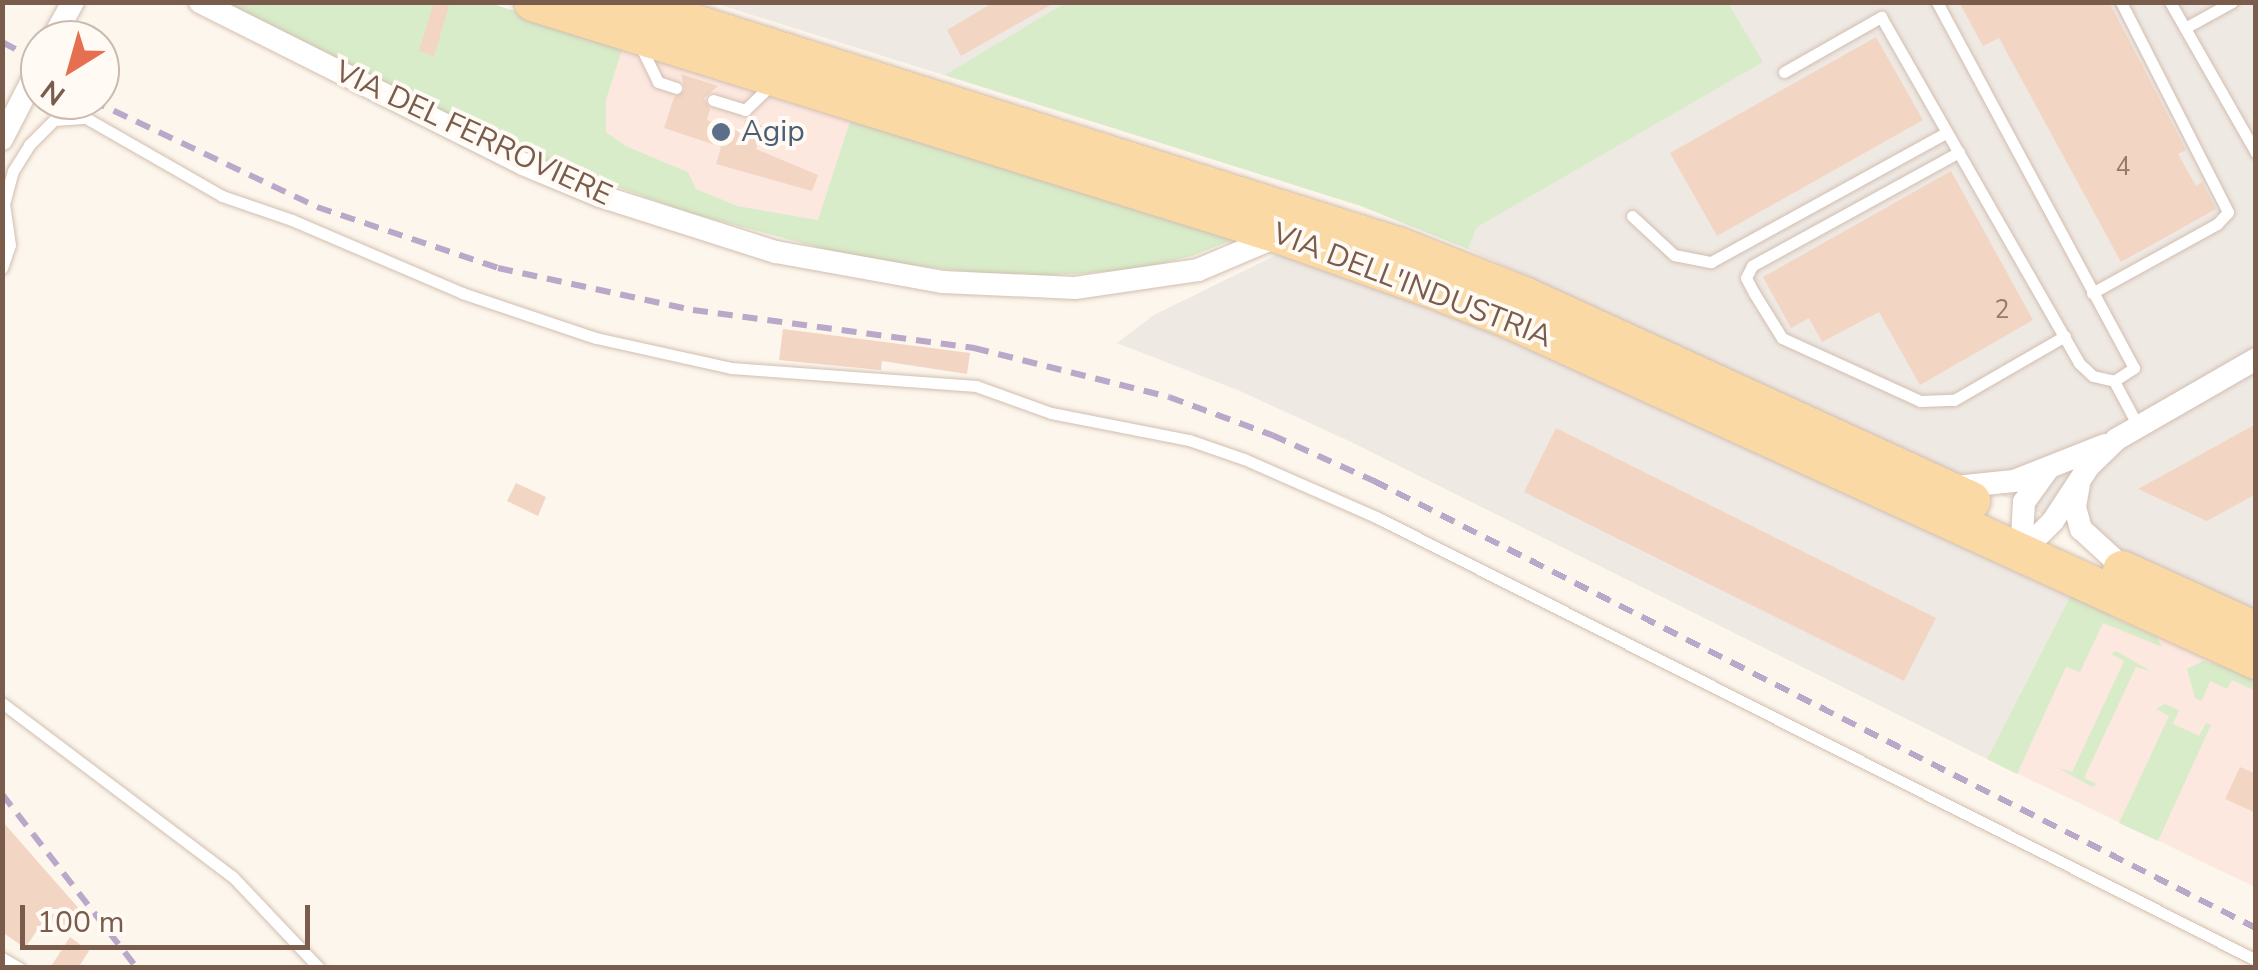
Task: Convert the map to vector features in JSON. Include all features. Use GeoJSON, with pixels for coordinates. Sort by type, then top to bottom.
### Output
{"type":"FeatureCollection","features":[{"type":"Feature","properties":{"kind":"main road","name":"VIA DELL'INDUSTRIA"},"geometry":{"type":"LineString","coordinates":[[533,2],[631,18],[1400,247],[1524,296],[1941,487],[2256,660]]}},
{"type":"Feature","properties":{"kind":"main road","name":"VIA DELL'INDUSTRIA"},"geometry":{"type":"LineString","coordinates":[[631,18],[777,78],[1281,235],[1509,318],[2028,537],[2129,574],[2256,632]]}},
{"type":"Feature","properties":{"kind":"street","name":"VIA DEL FERROVIERE"},"geometry":{"type":"LineString","coordinates":[[200,2],[523,164],[600,196],[776,252],[944,282],[1075,288],[1198,270],[1281,235]]}},
{"type":"Feature","properties":{"kind":"street"},"geometry":{"type":"LineString","coordinates":[[2,138],[20,103]]}},
{"type":"Feature","properties":{"kind":"street"},"geometry":{"type":"LineString","coordinates":[[1941,487],[1996,486],[2050,467],[2117,439],[2256,359]]}},
{"type":"Feature","properties":{"kind":"street"},"geometry":{"type":"LineString","coordinates":[[2028,537],[2117,439]]}},
{"type":"Feature","properties":{"kind":"street"},"geometry":{"type":"LineString","coordinates":[[2028,537],[2029,492],[2050,467]]}},
{"type":"Feature","properties":{"kind":"street"},"geometry":{"type":"LineString","coordinates":[[2081,477],[2075,506],[2081,530],[2129,574]]}},
{"type":"Feature","properties":{"kind":"lane"},"geometry":{"type":"LineString","coordinates":[[1784,72],[1881,16],[2080,363],[2093,376],[2114,381],[2134,368],[1938,2]]}},
{"type":"Feature","properties":{"kind":"lane"},"geometry":{"type":"LineString","coordinates":[[2092,294],[2217,224],[2228,212],[2120,2]]}},
{"type":"Feature","properties":{"kind":"lane"},"geometry":{"type":"LineString","coordinates":[[2170,2],[2256,153]]}},
{"type":"Feature","properties":{"kind":"lane"},"geometry":{"type":"LineString","coordinates":[[2185,28],[2232,2]]}},
{"type":"Feature","properties":{"kind":"lane"},"geometry":{"type":"LineString","coordinates":[[631,18],[658,82],[676,88]]}},
{"type":"Feature","properties":{"kind":"lane"},"geometry":{"type":"LineString","coordinates":[[713,100],[744,110],[777,78]]}},
{"type":"Feature","properties":{"kind":"lane"},"geometry":{"type":"LineString","coordinates":[[2,268],[10,246],[4,204],[13,171],[29,144],[54,120],[86,118],[222,196],[292,220],[462,294],[596,338],[731,368],[976,386],[1050,414],[1189,440],[1244,459],[1394,526],[2256,960]]}},
{"type":"Feature","properties":{"kind":"lane"},"geometry":{"type":"LineString","coordinates":[[1632,216],[1674,255],[1710,262],[1947,132]]}},
{"type":"Feature","properties":{"kind":"lane"},"geometry":{"type":"LineString","coordinates":[[1959,152],[1752,266],[1746,278],[1754,294],[1782,338],[1920,402],[1954,400],[2065,336]]}},
{"type":"Feature","properties":{"kind":"lane"},"geometry":{"type":"LineString","coordinates":[[2114,381],[2138,426]]}},
{"type":"Feature","properties":{"kind":"lane"},"geometry":{"type":"LineString","coordinates":[[2,703],[233,877],[319,968]]}},
{"type":"Feature","properties":{"kind":"lane"},"geometry":{"type":"LineString","coordinates":[[2,958],[18,968]]}},
{"type":"Feature","properties":{"kind":"shaded area"},"geometry":{"type":"Polygon","coordinates":[[[714,3],[2255,3],[2255,612],[1468,249],[1361,206],[714,3]]]}},
{"type":"Feature","properties":{"kind":"shaded area"},"geometry":{"type":"Polygon","coordinates":[[[624,44],[852,115],[819,220],[738,206],[696,189],[688,172],[626,146],[606,132],[606,100],[624,44]]]}},
{"type":"Feature","properties":{"kind":"shaded area"},"geometry":{"type":"Polygon","coordinates":[[[1284,251],[1438,305],[2073,591],[1987,759],[1351,442],[1240,391],[1117,343],[1154,315],[1284,251]]]}},
{"type":"Feature","properties":{"kind":"shaded area"},"geometry":{"type":"Polygon","coordinates":[[[2073,591],[2255,674],[2255,887],[1987,759],[2073,591]]]}},
{"type":"Feature","properties":{"kind":"green space"},"geometry":{"type":"Polygon","coordinates":[[[1067,2],[1728,3],[1763,62],[1477,227],[1468,249],[1361,206],[945,75],[1067,2]]]}},
{"type":"Feature","properties":{"kind":"green space"},"geometry":{"type":"Polygon","coordinates":[[[221,3],[489,3],[624,44],[606,100],[606,132],[626,146],[688,172],[696,189],[738,206],[818,220],[852,115],[1242,236],[1192,256],[1139,269],[1076,274],[1005,276],[862,259],[690,213],[512,149],[221,3]]]}},
{"type":"Feature","properties":{"kind":"green space"},"geometry":{"type":"Polygon","coordinates":[[[2073,591],[2107,607],[2112,617],[2157,637],[2162,647],[2103,623],[2080,672],[2066,667],[2017,774],[1987,759],[2073,591]]]}},
{"type":"Feature","properties":{"kind":"green space"},"geometry":{"type":"Polygon","coordinates":[[[2116,651],[2151,671],[2136,667],[2084,778],[2097,784],[2092,787],[2058,768],[2072,772],[2075,766],[2124,661],[2111,654],[2116,651]]]}},
{"type":"Feature","properties":{"kind":"green space"},"geometry":{"type":"Polygon","coordinates":[[[2203,661],[2255,674],[2255,691],[2232,680],[2227,689],[2210,681],[2202,701],[2195,698],[2187,669],[2203,661]]]}},
{"type":"Feature","properties":{"kind":"green space"},"geometry":{"type":"Polygon","coordinates":[[[2165,704],[2179,710],[2173,724],[2199,736],[2206,723],[2211,725],[2158,841],[2119,823],[2169,716],[2156,709],[2165,704]]]}},
{"type":"Feature","properties":{"kind":"building"},"geometry":{"type":"Polygon","coordinates":[[[434,2],[449,6],[434,56],[419,51],[434,2]]]}},
{"type":"Feature","properties":{"kind":"building"},"geometry":{"type":"Polygon","coordinates":[[[994,2],[1056,2],[961,56],[947,30],[994,2]]]}},
{"type":"Feature","properties":{"kind":"building"},"geometry":{"type":"Polygon","coordinates":[[[1959,2],[2109,2],[2186,150],[2178,154],[2196,186],[2202,182],[2216,209],[2121,262],[1999,38],[1983,46],[1959,2]]]}},
{"type":"Feature","properties":{"kind":"building"},"geometry":{"type":"Polygon","coordinates":[[[1876,37],[1923,120],[1717,236],[1670,153],[1876,37]]]}},
{"type":"Feature","properties":{"kind":"building"},"geometry":{"type":"Polygon","coordinates":[[[681,74],[718,86],[704,98],[710,109],[707,120],[742,132],[745,120],[763,126],[756,149],[818,175],[812,191],[716,164],[721,147],[664,128],[674,97],[685,90],[681,74]]]}},
{"type":"Feature","properties":{"kind":"building"},"geometry":{"type":"Polygon","coordinates":[[[1951,171],[2033,320],[1920,385],[1879,312],[1822,342],[1809,318],[1791,328],[1763,277],[1951,171]]]}},
{"type":"Feature","properties":{"kind":"building"},"geometry":{"type":"Polygon","coordinates":[[[783,329],[970,353],[967,374],[882,361],[881,370],[779,360],[783,329]]]}},
{"type":"Feature","properties":{"kind":"building"},"geometry":{"type":"Polygon","coordinates":[[[2256,424],[2256,494],[2207,521],[2138,489],[2256,424]]]}},
{"type":"Feature","properties":{"kind":"building"},"geometry":{"type":"Polygon","coordinates":[[[1556,428],[1936,618],[1904,681],[1524,492],[1556,428]]]}},
{"type":"Feature","properties":{"kind":"building"},"geometry":{"type":"Polygon","coordinates":[[[516,483],[546,497],[538,516],[507,501],[516,483]]]}},
{"type":"Feature","properties":{"kind":"building"},"geometry":{"type":"Polygon","coordinates":[[[2240,767],[2256,774],[2256,813],[2225,799],[2240,767]]]}},
{"type":"Feature","properties":{"kind":"building"},"geometry":{"type":"Polygon","coordinates":[[[2,821],[82,912],[60,931],[47,916],[25,948],[2,932],[2,821]]]}},
{"type":"Feature","properties":{"kind":"building"},"geometry":{"type":"Polygon","coordinates":[[[70,937],[89,951],[78,968],[50,968],[70,937]]]}},
{"type":"Feature","properties":{"kind":"railway"},"geometry":{"type":"LineString","coordinates":[[2,42],[20,51]]}},
{"type":"Feature","properties":{"kind":"railway"},"geometry":{"type":"LineString","coordinates":[[120,114],[317,207],[498,268],[693,310],[974,348],[1169,397],[1272,435],[1374,481],[2256,928]]}},
{"type":"Feature","properties":{"kind":"railway"},"geometry":{"type":"LineString","coordinates":[[2,794],[137,968]]}},
{"type":"Feature","properties":{"kind":"place","name":"Agip"},"geometry":{"type":"Point","coordinates":[721,132]}}]}
